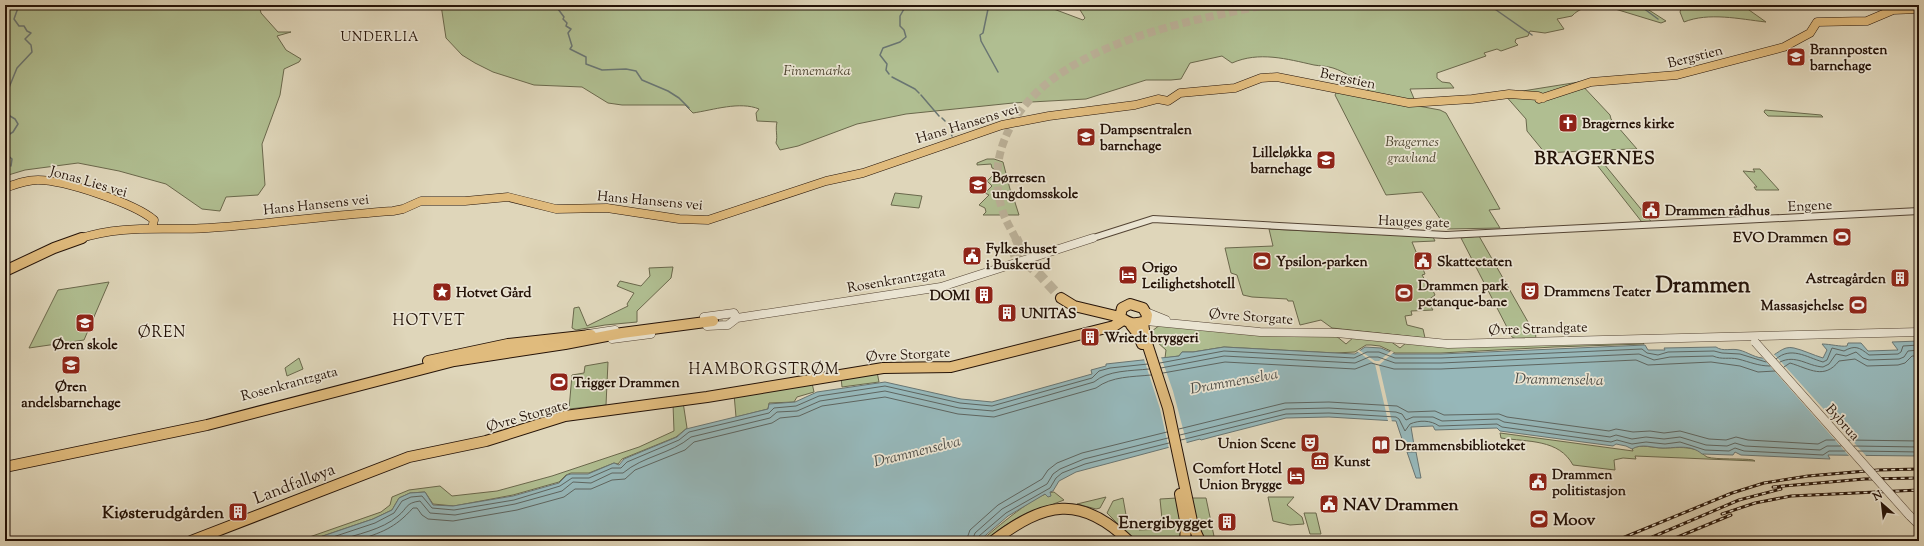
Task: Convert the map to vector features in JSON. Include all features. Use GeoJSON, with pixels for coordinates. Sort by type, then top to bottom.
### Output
{"type":"FeatureCollection","features":[{"type":"Feature","properties":{"kind":"main road","name":"Bergstien"},"geometry":{"type":"LineString","coordinates":[[1168,101],[1180,92],[1235,88],[1262,78],[1277,76],[1410,103],[1472,99],[1509,94],[1527,95],[1540,99],[1586,83],[1677,76],[1737,58],[1792,44],[1810,33],[1817,22],[1825,23],[1867,20],[1894,10],[1919,9]]}},
{"type":"Feature","properties":{"kind":"main road","name":"Hans Hansens vei"},"geometry":{"type":"LineString","coordinates":[[5,271],[68,242],[124,228],[152,228],[170,230],[211,228],[393,211],[421,201],[465,201],[508,197],[556,209],[607,208],[679,219],[708,220],[826,181],[863,173],[920,152],[1002,125],[1049,116],[1135,105],[1158,99],[1168,101]]}},
{"type":"Feature","properties":{"kind":"main road","name":"Jonas Lies vei"},"geometry":{"type":"LineString","coordinates":[[5,188],[30,181],[51,182],[118,202],[147,214],[154,220],[152,228]]}},
{"type":"Feature","properties":{"kind":"main road"},"geometry":{"type":"LineString","coordinates":[[1063,297],[1124,317],[1145,319]]}},
{"type":"Feature","properties":{"kind":"main road"},"geometry":{"type":"LineString","coordinates":[[1148,354],[1138,334],[1124,317],[1126,305],[1136,304],[1143,308],[1145,319],[1144,333],[1148,354],[1175,452],[1185,501],[1194,529],[1200,541]]}},
{"type":"Feature","properties":{"kind":"main road","name":"Øvre Storgate"},"geometry":{"type":"LineString","coordinates":[[409,457],[504,436],[565,416],[707,396],[877,368],[951,367],[1114,326],[1124,317]]}},
{"type":"Feature","properties":{"kind":"main road","name":"Rosenkrantzgata"},"geometry":{"type":"LineString","coordinates":[[5,467],[207,425],[440,364],[565,344],[622,333],[713,321]]}},
{"type":"Feature","properties":{"kind":"main road","name":"Rosenkrantzgata"},"geometry":{"type":"LineString","coordinates":[[5,462],[189,424],[443,357],[508,344],[581,335],[622,333]]}},
{"type":"Feature","properties":{"kind":"main road","name":"Landfalløya"},"geometry":{"type":"LineString","coordinates":[[191,541],[409,457]]}},
{"type":"Feature","properties":{"kind":"main road"},"geometry":{"type":"LineString","coordinates":[[1185,501],[1185,541]]}},
{"type":"Feature","properties":{"kind":"main road"},"geometry":{"type":"LineString","coordinates":[[993,541],[1021,521],[1055,509],[1073,508],[1093,512],[1112,523],[1129,541]]}},
{"type":"Feature","properties":{"kind":"street","name":"Engene"},"geometry":{"type":"LineString","coordinates":[[1654,226],[1919,211]]}},
{"type":"Feature","properties":{"kind":"street","name":"Hauges gate"},"geometry":{"type":"LineString","coordinates":[[1133,226],[1173,220],[1442,235],[1654,226]]}},
{"type":"Feature","properties":{"kind":"street","name":"Rosenkrantzgata"},"geometry":{"type":"LineString","coordinates":[[737,318],[926,291],[1133,226]]}},
{"type":"Feature","properties":{"kind":"street"},"geometry":{"type":"LineString","coordinates":[[734,313],[737,318],[734,323],[725,324],[721,320],[725,314],[734,313]]}},
{"type":"Feature","properties":{"kind":"street","name":"Rosenkrantzgata"},"geometry":{"type":"LineString","coordinates":[[581,335],[725,314]]}},
{"type":"Feature","properties":{"kind":"street","name":"Øvre Storgate"},"geometry":{"type":"LineString","coordinates":[[1145,319],[1260,332],[1329,332]]}},
{"type":"Feature","properties":{"kind":"street","name":"Rosenkrantzgata"},"geometry":{"type":"LineString","coordinates":[[565,344],[725,324]]}},
{"type":"Feature","properties":{"kind":"street","name":"Øvre Strandgate"},"geometry":{"type":"LineString","coordinates":[[1329,332],[1448,344],[1919,332]]}},
{"type":"Feature","properties":{"kind":"street","name":"Bybrua"},"geometry":{"type":"LineString","coordinates":[[1749,336],[1919,525]]}},
{"type":"Feature","properties":{"kind":"green space"},"geometry":{"type":"Polygon","coordinates":[[[5,5],[259,5],[261,13],[278,32],[291,32],[277,36],[286,50],[301,59],[299,62],[284,69],[280,95],[262,144],[265,185],[258,195],[226,197],[220,211],[202,209],[166,184],[119,171],[78,163],[25,170],[5,176],[5,5]]]}},
{"type":"Feature","properties":{"kind":"green space","name":"Finnemarka"},"geometry":{"type":"Polygon","coordinates":[[[441,5],[1043,5],[1083,20],[1085,18],[1077,5],[1596,5],[1580,10],[1572,16],[1557,19],[1564,29],[1545,33],[1530,31],[1528,36],[1516,39],[1515,42],[1518,45],[1501,51],[1497,49],[1484,53],[1486,56],[1437,73],[1437,78],[1442,82],[1450,83],[1454,88],[1410,89],[1415,101],[1368,94],[1368,87],[1331,67],[1273,57],[1252,57],[1232,63],[1222,56],[1190,63],[1181,79],[1146,80],[1086,99],[1013,103],[906,114],[857,124],[798,146],[780,150],[776,143],[777,122],[757,121],[756,113],[759,109],[752,107],[735,106],[693,113],[685,105],[622,105],[608,103],[582,87],[534,85],[493,72],[462,55],[446,38],[441,5]]]}},
{"type":"Feature","properties":{"kind":"green space"},"geometry":{"type":"Polygon","coordinates":[[[1602,5],[1641,5],[1666,21],[1661,23],[1602,5]]]}},
{"type":"Feature","properties":{"kind":"green space"},"geometry":{"type":"Polygon","coordinates":[[[1682,5],[1742,5],[1766,22],[1724,17],[1704,17],[1684,22],[1680,12],[1682,5]]]}},
{"type":"Feature","properties":{"kind":"green space"},"geometry":{"type":"Polygon","coordinates":[[[1579,82],[1610,115],[1611,119],[1637,149],[1597,150],[1604,164],[1654,225],[1645,226],[1597,165],[1582,151],[1545,153],[1527,131],[1526,119],[1504,94],[1579,82]]]}},
{"type":"Feature","properties":{"kind":"green space","name":"Bragernes gravlund"},"geometry":{"type":"Polygon","coordinates":[[[1337,91],[1440,110],[1446,113],[1500,209],[1489,210],[1500,228],[1447,229],[1422,192],[1386,195],[1335,95],[1337,91]]]}},
{"type":"Feature","properties":{"kind":"green space"},"geometry":{"type":"Polygon","coordinates":[[[1765,110],[1821,115],[1823,117],[1768,116],[1764,112],[1765,110]]]}},
{"type":"Feature","properties":{"kind":"green space"},"geometry":{"type":"Polygon","coordinates":[[[987,159],[994,159],[1003,162],[1011,193],[1019,215],[983,215],[986,212],[985,208],[979,205],[989,195],[985,193],[992,186],[987,181],[998,170],[992,168],[991,164],[977,165],[977,163],[987,159]]]}},
{"type":"Feature","properties":{"kind":"green space"},"geometry":{"type":"Polygon","coordinates":[[[1753,169],[1760,169],[1779,190],[1756,190],[1754,187],[1757,187],[1743,171],[1755,172],[1753,169]]]}},
{"type":"Feature","properties":{"kind":"green space"},"geometry":{"type":"Polygon","coordinates":[[[895,193],[922,196],[919,208],[891,205],[895,193]]]}},
{"type":"Feature","properties":{"kind":"green space"},"geometry":{"type":"Polygon","coordinates":[[[1269,229],[1433,237],[1435,241],[1412,242],[1425,274],[1422,275],[1425,280],[1428,280],[1435,295],[1427,301],[1433,310],[1411,311],[1412,315],[1405,316],[1407,325],[1423,329],[1425,338],[1332,328],[1321,320],[1300,325],[1293,301],[1288,301],[1287,299],[1243,295],[1237,275],[1231,273],[1225,248],[1273,246],[1269,229]]]}},
{"type":"Feature","properties":{"kind":"green space"},"geometry":{"type":"Polygon","coordinates":[[[1479,236],[1536,336],[1535,338],[1516,339],[1512,337],[1461,238],[1479,236]]]}},
{"type":"Feature","properties":{"kind":"green space"},"geometry":{"type":"Polygon","coordinates":[[[673,267],[671,278],[637,311],[637,322],[576,330],[572,328],[574,308],[579,307],[587,326],[628,306],[627,304],[634,293],[617,286],[620,281],[641,286],[650,276],[649,268],[673,267]]]}},
{"type":"Feature","properties":{"kind":"green space"},"geometry":{"type":"Polygon","coordinates":[[[109,282],[84,340],[29,348],[58,290],[109,282]]]}},
{"type":"Feature","properties":{"kind":"green space"},"geometry":{"type":"Polygon","coordinates":[[[1160,325],[1335,335],[1346,344],[1354,337],[1390,341],[1400,348],[1406,343],[1641,340],[1644,344],[1441,353],[1395,353],[1380,346],[1371,345],[1366,345],[1355,352],[1335,353],[1224,347],[1193,352],[1182,352],[1179,356],[1165,358],[1166,350],[1157,342],[1152,331],[1160,325]]]}},
{"type":"Feature","properties":{"kind":"green space"},"geometry":{"type":"Polygon","coordinates":[[[299,358],[303,369],[287,376],[285,368],[299,358]]]}},
{"type":"Feature","properties":{"kind":"green space"},"geometry":{"type":"Polygon","coordinates":[[[608,362],[606,405],[569,409],[572,375],[584,373],[585,366],[608,362]]]}},
{"type":"Feature","properties":{"kind":"green space"},"geometry":{"type":"Polygon","coordinates":[[[877,372],[879,382],[842,387],[841,377],[877,372]]]}},
{"type":"Feature","properties":{"kind":"green space"},"geometry":{"type":"Polygon","coordinates":[[[812,383],[814,392],[797,397],[794,402],[769,403],[768,409],[736,417],[734,394],[812,383]]]}},
{"type":"Feature","properties":{"kind":"green space"},"geometry":{"type":"Polygon","coordinates":[[[683,402],[687,428],[676,437],[622,459],[618,464],[614,463],[589,473],[571,473],[566,475],[559,482],[513,495],[454,506],[433,504],[425,492],[410,493],[399,498],[392,510],[373,519],[308,541],[298,541],[381,512],[390,505],[392,497],[409,490],[440,486],[452,496],[497,491],[552,476],[639,447],[674,431],[673,404],[683,402]]]}},
{"type":"Feature","properties":{"kind":"green space"},"geometry":{"type":"Polygon","coordinates":[[[1500,433],[1633,451],[1632,448],[1640,446],[1688,448],[1698,451],[1711,458],[1748,459],[1755,461],[1635,456],[1636,459],[1623,458],[1614,460],[1615,470],[1573,465],[1560,450],[1551,446],[1532,441],[1501,438],[1500,433]]]}},
{"type":"Feature","properties":{"kind":"green space"},"geometry":{"type":"Polygon","coordinates":[[[1054,492],[1064,500],[1019,517],[1003,527],[987,541],[981,541],[1027,504],[1037,498],[1054,492]]]}},
{"type":"Feature","properties":{"kind":"green space"},"geometry":{"type":"Polygon","coordinates":[[[1106,497],[1100,508],[1096,509],[1077,504],[1106,497]]]}},
{"type":"Feature","properties":{"kind":"green space"},"geometry":{"type":"Polygon","coordinates":[[[1268,497],[1294,497],[1287,505],[1302,517],[1304,524],[1290,525],[1273,521],[1268,497]]]}},
{"type":"Feature","properties":{"kind":"green space"},"geometry":{"type":"Polygon","coordinates":[[[1123,498],[1128,526],[1138,526],[1139,530],[1163,529],[1160,499],[1177,498],[1182,531],[1179,541],[1135,541],[1107,513],[1113,501],[1123,498]]]}},
{"type":"Feature","properties":{"kind":"green space"},"geometry":{"type":"Polygon","coordinates":[[[1192,498],[1206,498],[1215,541],[1206,541],[1200,532],[1196,521],[1192,498]]]}},
{"type":"Feature","properties":{"kind":"green space"},"geometry":{"type":"Polygon","coordinates":[[[1304,513],[1316,513],[1321,534],[1310,534],[1304,513]]]}},
{"type":"Feature","properties":{"kind":"water","name":"Drammenselva"},"geometry":{"type":"Polygon","coordinates":[[[1919,341],[1919,456],[1828,455],[1830,459],[1741,455],[1735,452],[1733,455],[1702,454],[1688,448],[1640,446],[1632,449],[1616,444],[1613,446],[1500,431],[1497,428],[1435,430],[1433,426],[1411,427],[1414,445],[1404,445],[1396,421],[1329,417],[1286,418],[1076,472],[1059,481],[1053,491],[1050,492],[1051,496],[1048,497],[1045,494],[1008,516],[979,541],[308,541],[373,519],[392,510],[399,498],[410,493],[425,492],[433,505],[453,506],[513,496],[559,483],[567,475],[588,474],[614,463],[619,465],[624,459],[677,437],[686,429],[768,409],[769,404],[795,402],[817,392],[885,382],[961,399],[992,402],[1092,374],[1091,370],[1106,366],[1106,364],[1179,356],[1182,352],[1193,352],[1224,347],[1355,354],[1365,347],[1381,348],[1395,354],[1441,354],[1645,345],[1648,350],[1665,350],[1664,348],[1716,347],[1721,349],[1739,350],[1755,356],[1766,358],[1790,347],[1823,358],[1827,350],[1822,344],[1847,346],[1848,343],[1861,343],[1868,351],[1898,350],[1892,342],[1919,341]]]}},
{"type":"Feature","properties":{"kind":"water"},"geometry":{"type":"Polygon","coordinates":[[[1407,452],[1416,452],[1421,478],[1416,478],[1407,452]]]}},
{"type":"Feature","properties":{"kind":"pier"},"geometry":{"type":"Polygon","coordinates":[[[1359,350],[1375,361],[1379,361],[1391,351],[1394,352],[1379,365],[1392,422],[1388,421],[1375,364],[1357,351],[1359,350]]]}},
{"type":"Feature","properties":{"kind":"pier"},"geometry":{"type":"Polygon","coordinates":[[[1773,353],[1867,457],[1850,457],[1761,356],[1773,353]]]}},
{"type":"Feature","properties":{"kind":"pier"},"geometry":{"type":"Polygon","coordinates":[[[1161,357],[1173,391],[1187,444],[1169,449],[1160,409],[1144,359],[1161,357]]]}},
{"type":"Feature","properties":{"kind":"waterway"},"geometry":{"type":"LineString","coordinates":[[5,110],[8,90],[17,68],[32,52],[31,45],[25,39],[31,33],[27,31],[24,26],[19,26],[14,19],[19,5]]}},
{"type":"Feature","properties":{"kind":"waterway"},"geometry":{"type":"LineString","coordinates":[[555,5],[564,17],[563,19],[567,23],[566,26],[571,29],[568,33],[572,46],[570,49],[586,57],[586,64],[602,70],[626,69],[636,71],[642,80],[668,91],[679,98],[689,108]]}},
{"type":"Feature","properties":{"kind":"waterway"},"geometry":{"type":"LineString","coordinates":[[984,5],[988,9],[983,33],[980,35],[981,41],[998,72]]}},
{"type":"Feature","properties":{"kind":"waterway"},"geometry":{"type":"LineString","coordinates":[[1489,5],[1532,35]]}},
{"type":"Feature","properties":{"kind":"waterway"},"geometry":{"type":"LineString","coordinates":[[1639,5],[1658,19]]}},
{"type":"Feature","properties":{"kind":"waterway"},"geometry":{"type":"LineString","coordinates":[[889,74],[886,70],[887,64],[880,55],[883,48],[900,42],[906,37],[904,30],[900,26],[900,16],[904,9]]}},
{"type":"Feature","properties":{"kind":"waterway"},"geometry":{"type":"LineString","coordinates":[[892,77],[915,89],[919,93]]}},
{"type":"Feature","properties":{"kind":"waterway"},"geometry":{"type":"LineString","coordinates":[[921,95],[939,116]]}},
{"type":"Feature","properties":{"kind":"waterway"},"geometry":{"type":"LineString","coordinates":[[5,113],[15,119],[18,124],[13,132],[5,137]]}},
{"type":"Feature","properties":{"kind":"waterway"},"geometry":{"type":"LineString","coordinates":[[942,118],[945,121]]}},
{"type":"Feature","properties":{"kind":"waterway"},"geometry":{"type":"LineString","coordinates":[[5,153],[12,159],[11,166]]}},
{"type":"Feature","properties":{"kind":"tunnel"},"geometry":{"type":"LineString","coordinates":[[1016,239],[1004,215],[999,197],[997,178],[999,159],[1004,141],[1022,109],[1048,83],[1080,62],[1116,44],[1194,20],[1266,5]]}},
{"type":"Feature","properties":{"kind":"tunnel"},"geometry":{"type":"LineString","coordinates":[[1016,238],[1021,249]]}},
{"type":"Feature","properties":{"kind":"tunnel"},"geometry":{"type":"LineString","coordinates":[[1021,249],[1032,251],[1036,256],[1034,260],[1026,263]]}},
{"type":"Feature","properties":{"kind":"tunnel"},"geometry":{"type":"LineString","coordinates":[[1021,249],[1015,255],[1018,261],[1026,263]]}},
{"type":"Feature","properties":{"kind":"tunnel"},"geometry":{"type":"LineString","coordinates":[[1026,263],[1040,275],[1061,298]]}},
{"type":"Feature","properties":{"kind":"tunnel"},"geometry":{"type":"LineString","coordinates":[[713,321],[742,317]]}},
{"type":"Feature","properties":{"kind":"railway"},"geometry":{"type":"LineString","coordinates":[[1615,541],[1732,493],[1764,483],[1808,476],[1878,470],[1919,469]]}},
{"type":"Feature","properties":{"kind":"railway"},"geometry":{"type":"LineString","coordinates":[[1773,487],[1864,479],[1919,478]]}},
{"type":"Feature","properties":{"kind":"railway"},"geometry":{"type":"LineString","coordinates":[[1643,541],[1739,500],[1781,489]]}},
{"type":"Feature","properties":{"kind":"railway"},"geometry":{"type":"LineString","coordinates":[[1722,514],[1755,503],[1791,496],[1919,490]]}},
{"type":"Feature","properties":{"kind":"railway"},"geometry":{"type":"LineString","coordinates":[[1668,541],[1731,515]]}},
{"type":"Feature","properties":{"kind":"place","name":"Brannposten barnehage"},"geometry":{"type":"Point","coordinates":[1796,57]}},
{"type":"Feature","properties":{"kind":"place","name":"Bragernes kirke"},"geometry":{"type":"Point","coordinates":[1568,123]}},
{"type":"Feature","properties":{"kind":"place","name":"Dampsentralen barnehage"},"geometry":{"type":"Point","coordinates":[1086,137]}},
{"type":"Feature","properties":{"kind":"place","name":"Lilleløkka barnehage"},"geometry":{"type":"Point","coordinates":[1326,160]}},
{"type":"Feature","properties":{"kind":"place","name":"Børresen ungdomsskole"},"geometry":{"type":"Point","coordinates":[978,185]}},
{"type":"Feature","properties":{"kind":"place","name":"Drammen rådhus"},"geometry":{"type":"Point","coordinates":[1651,210]}},
{"type":"Feature","properties":{"kind":"place","name":"EVO Drammen"},"geometry":{"type":"Point","coordinates":[1842,237]}},
{"type":"Feature","properties":{"kind":"place","name":"Fylkeshuset i Buskerud"},"geometry":{"type":"Point","coordinates":[972,256]}},
{"type":"Feature","properties":{"kind":"place","name":"Ypsilon-parken"},"geometry":{"type":"Point","coordinates":[1262,261]}},
{"type":"Feature","properties":{"kind":"place","name":"Skatteetaten"},"geometry":{"type":"Point","coordinates":[1423,261]}},
{"type":"Feature","properties":{"kind":"place","name":"Origo Leilighetshotell"},"geometry":{"type":"Point","coordinates":[1128,275]}},
{"type":"Feature","properties":{"kind":"place","name":"Astreagården"},"geometry":{"type":"Point","coordinates":[1900,278]}},
{"type":"Feature","properties":{"kind":"place","name":"Drammens Teater"},"geometry":{"type":"Point","coordinates":[1530,291]}},
{"type":"Feature","properties":{"kind":"place","name":"Hotvet Gård"},"geometry":{"type":"Point","coordinates":[442,292]}},
{"type":"Feature","properties":{"kind":"place","name":"Drammen park petanque-bane"},"geometry":{"type":"Point","coordinates":[1404,293]}},
{"type":"Feature","properties":{"kind":"place","name":"DOMI"},"geometry":{"type":"Point","coordinates":[984,295]}},
{"type":"Feature","properties":{"kind":"place","name":"Massasjehelse"},"geometry":{"type":"Point","coordinates":[1858,305]}},
{"type":"Feature","properties":{"kind":"place","name":"UNITAS"},"geometry":{"type":"Point","coordinates":[1007,313]}},
{"type":"Feature","properties":{"kind":"place","name":"Øren skole"},"geometry":{"type":"Point","coordinates":[85,323]}},
{"type":"Feature","properties":{"kind":"place","name":"Wriedt bryggeri"},"geometry":{"type":"Point","coordinates":[1090,337]}},
{"type":"Feature","properties":{"kind":"place","name":"Øren andelsbarnehage"},"geometry":{"type":"Point","coordinates":[71,365]}},
{"type":"Feature","properties":{"kind":"place","name":"Trigger Drammen"},"geometry":{"type":"Point","coordinates":[559,382]}},
{"type":"Feature","properties":{"kind":"place","name":"Union Scene"},"geometry":{"type":"Point","coordinates":[1310,443]}},
{"type":"Feature","properties":{"kind":"place","name":"Drammensbiblioteket"},"geometry":{"type":"Point","coordinates":[1381,445]}},
{"type":"Feature","properties":{"kind":"place","name":"Kunst"},"geometry":{"type":"Point","coordinates":[1320,461]}},
{"type":"Feature","properties":{"kind":"place","name":"Comfort Hotel Union Brygge"},"geometry":{"type":"Point","coordinates":[1296,476]}},
{"type":"Feature","properties":{"kind":"place","name":"Drammen politistasjon"},"geometry":{"type":"Point","coordinates":[1538,482]}},
{"type":"Feature","properties":{"kind":"place","name":"NAV Drammen"},"geometry":{"type":"Point","coordinates":[1329,504]}},
{"type":"Feature","properties":{"kind":"place","name":"Kiøsterudgården"},"geometry":{"type":"Point","coordinates":[238,512]}},
{"type":"Feature","properties":{"kind":"place","name":"Moov"},"geometry":{"type":"Point","coordinates":[1539,519]}},
{"type":"Feature","properties":{"kind":"place","name":"Energibygget"},"geometry":{"type":"Point","coordinates":[1227,522]}},
{"type":"Feature","properties":{"kind":"district","name":"UNDERLIA"},"geometry":{"type":"Point","coordinates":[380,36]}},
{"type":"Feature","properties":{"kind":"district","name":"BRAGERNES"},"geometry":{"type":"Point","coordinates":[1595,158]}},
{"type":"Feature","properties":{"kind":"district","name":"Drammen"},"geometry":{"type":"Point","coordinates":[1703,284]}},
{"type":"Feature","properties":{"kind":"district","name":"HOTVET"},"geometry":{"type":"Point","coordinates":[429,320]}},
{"type":"Feature","properties":{"kind":"district","name":"ØREN"},"geometry":{"type":"Point","coordinates":[162,332]}},
{"type":"Feature","properties":{"kind":"district","name":"HAMBORGSTRØM"},"geometry":{"type":"Point","coordinates":[764,369]}}]}
